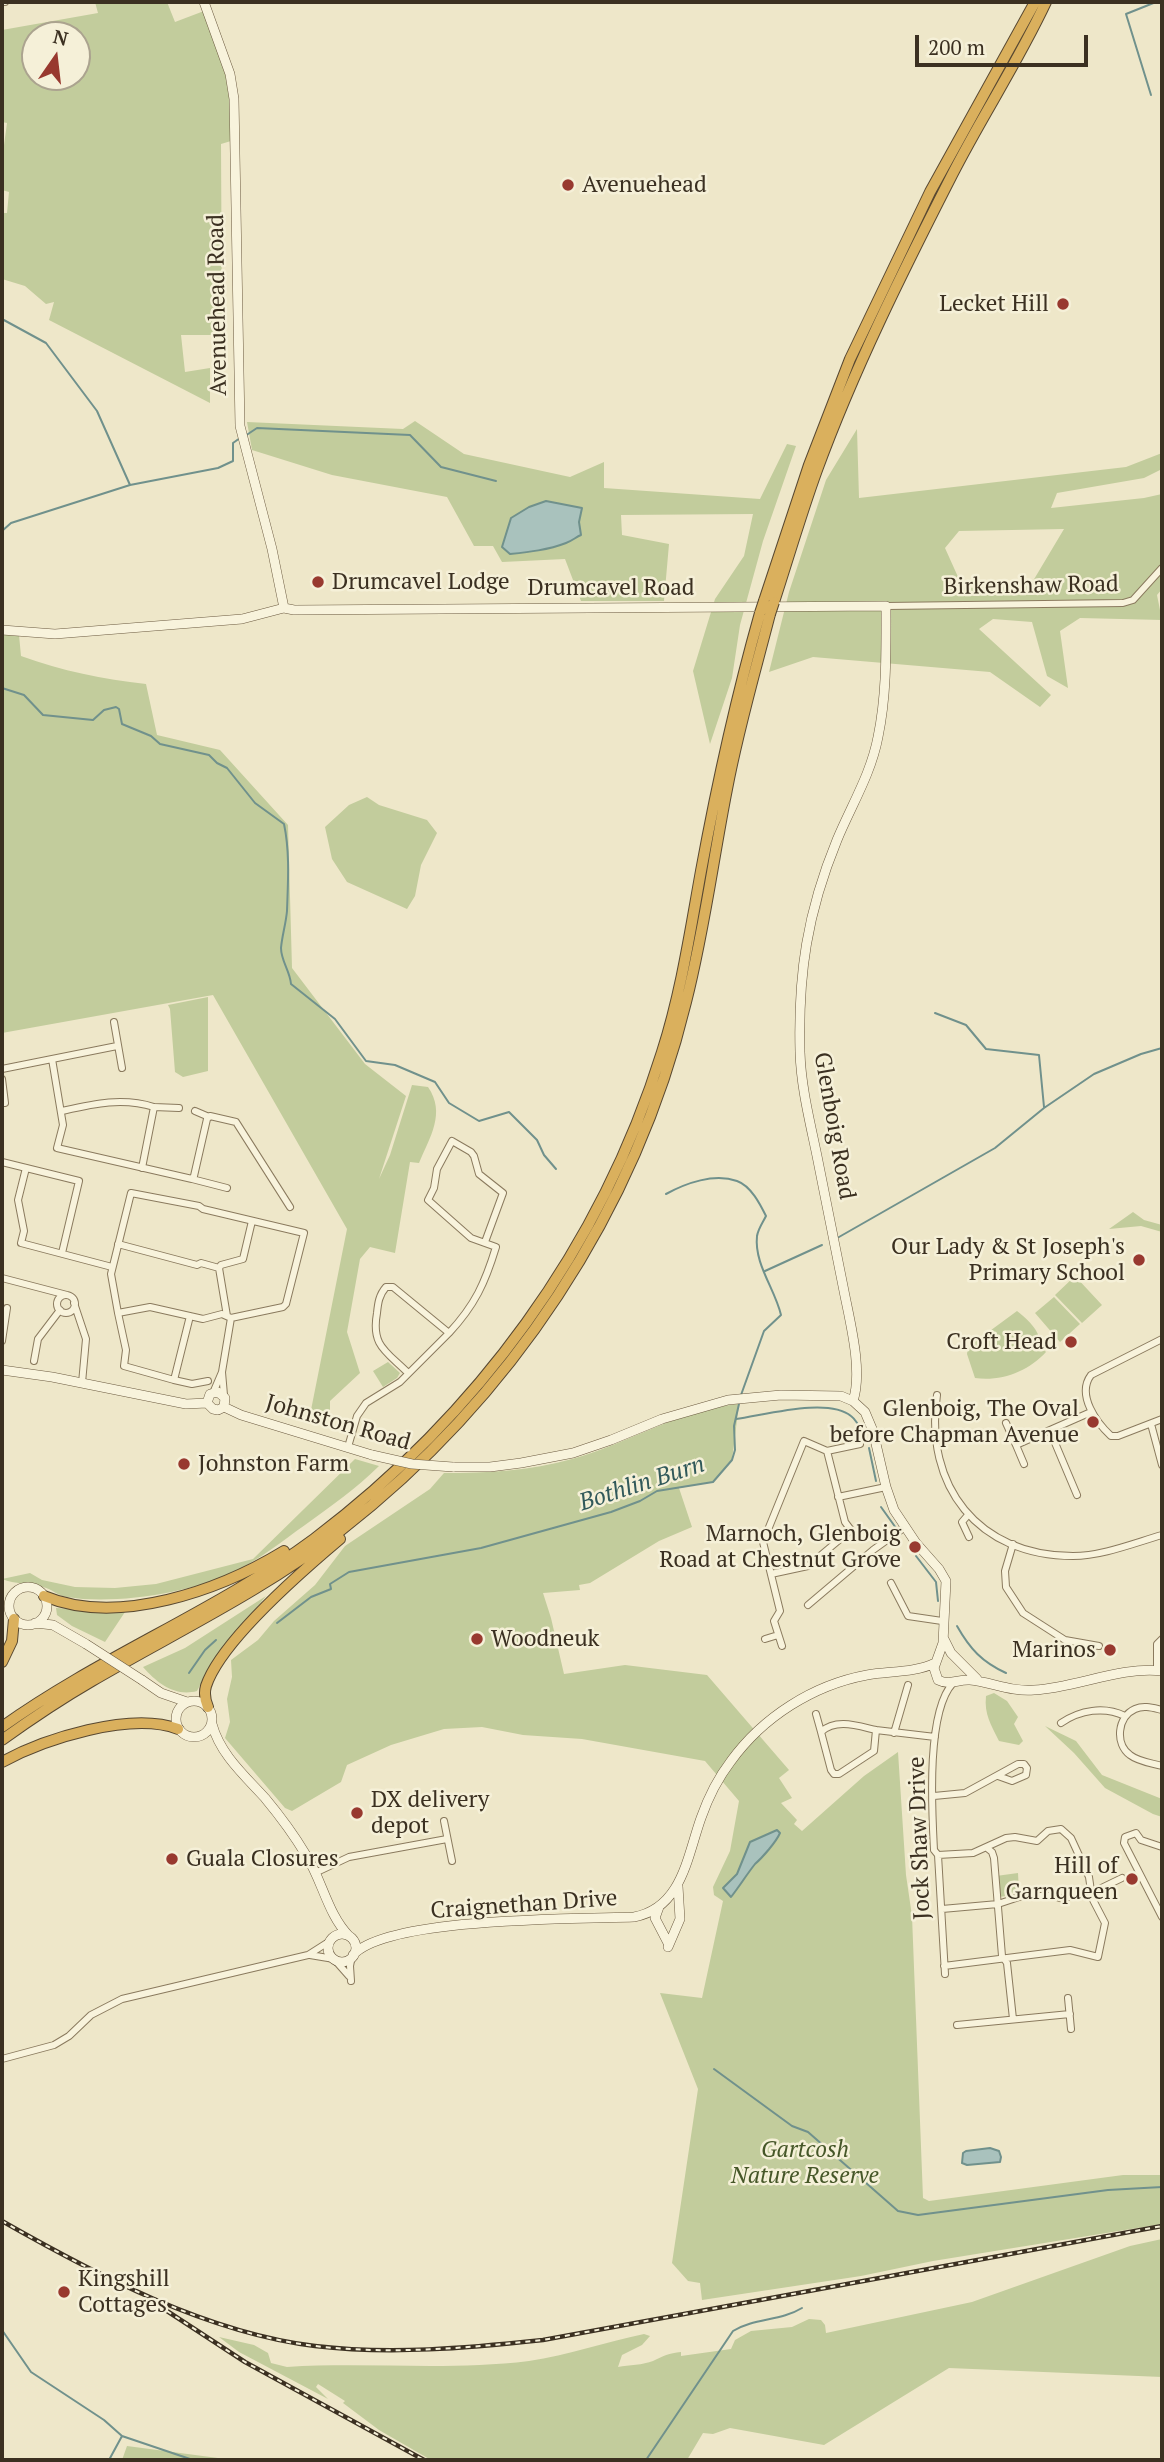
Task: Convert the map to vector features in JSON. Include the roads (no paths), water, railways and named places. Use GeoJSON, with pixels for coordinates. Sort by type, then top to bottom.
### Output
{"type":"FeatureCollection","features":[{"type":"Feature","properties":{"kind":"highway"},"geometry":{"type":"LineString","coordinates":[[208,1707],[206,1685],[240,1635],[278,1595],[378,1505],[439,1444],[513,1362],[573,1274],[613,1202],[641,1142],[686,1004],[728,786],[767,607],[809,465],[850,359],[930,192],[1035,2]]}},
{"type":"Feature","properties":{"kind":"highway"},"geometry":{"type":"LineString","coordinates":[[2,1727],[92,1669],[225,1596],[298,1550],[346,1513],[414,1455],[472,1393],[539,1307],[566,1266],[626,1150],[662,1053],[687,951],[718,783],[741,683],[816,471],[851,384],[891,298],[953,172],[1025,48],[1046,2]]}},
{"type":"Feature","properties":{"kind":"highway"},"geometry":{"type":"LineString","coordinates":[[45,1602],[133,1605],[178,1598],[228,1582],[294,1544],[414,1455]]}},
{"type":"Feature","properties":{"kind":"highway"},"geometry":{"type":"LineString","coordinates":[[2,1741],[93,1680],[254,1590],[336,1535],[413,1470]]}},
{"type":"Feature","properties":{"kind":"highway"},"geometry":{"type":"LineString","coordinates":[[2,1662],[12,1641],[14,1619]]}},
{"type":"Feature","properties":{"kind":"highway"},"geometry":{"type":"LineString","coordinates":[[2,1762],[38,1745],[91,1730],[148,1723],[177,1724]]}},
{"type":"Feature","properties":{"kind":"street","name":"Avenuehead Road"},"geometry":{"type":"LineString","coordinates":[[204,2],[230,74],[234,99],[240,426],[272,549],[284,608]]}},
{"type":"Feature","properties":{"kind":"street","name":"Birkenshaw Road"},"geometry":{"type":"LineString","coordinates":[[886,606],[1124,603],[1133,600],[1162,568]]}},
{"type":"Feature","properties":{"kind":"street","name":"Drumcavel Road"},"geometry":{"type":"LineString","coordinates":[[2,630],[68,633],[242,619],[284,608],[886,606]]}},
{"type":"Feature","properties":{"kind":"street","name":"Glenboig Road"},"geometry":{"type":"LineString","coordinates":[[853,1401],[856,1378],[851,1327],[800,1055],[800,981],[817,891],[861,790],[878,740],[887,680],[886,606]]}},
{"type":"Feature","properties":{"kind":"street"},"geometry":{"type":"LineString","coordinates":[[114,1022],[122,1068]]}},
{"type":"Feature","properties":{"kind":"street"},"geometry":{"type":"LineString","coordinates":[[2,1069],[117,1046]]}},
{"type":"Feature","properties":{"kind":"street"},"geometry":{"type":"LineString","coordinates":[[52,1059],[63,1125],[57,1148],[227,1188]]}},
{"type":"Feature","properties":{"kind":"street"},"geometry":{"type":"LineString","coordinates":[[2,1079],[5,1102],[2,1103]]}},
{"type":"Feature","properties":{"kind":"street"},"geometry":{"type":"LineString","coordinates":[[62,1111],[118,1101],[179,1108]]}},
{"type":"Feature","properties":{"kind":"street"},"geometry":{"type":"LineString","coordinates":[[142,1168],[154,1107]]}},
{"type":"Feature","properties":{"kind":"street"},"geometry":{"type":"LineString","coordinates":[[195,1111],[209,1117],[236,1122],[290,1208]]}},
{"type":"Feature","properties":{"kind":"street"},"geometry":{"type":"LineString","coordinates":[[192,1179],[209,1117]]}},
{"type":"Feature","properties":{"kind":"street"},"geometry":{"type":"LineString","coordinates":[[348,1447],[360,1410],[366,1403],[400,1382],[449,1334],[464,1317],[484,1286],[496,1247],[471,1238],[428,1200],[434,1188],[437,1169],[452,1142],[471,1152],[479,1174],[503,1193],[485,1242]]}},
{"type":"Feature","properties":{"kind":"street"},"geometry":{"type":"LineString","coordinates":[[2,1162],[79,1181],[62,1253]]}},
{"type":"Feature","properties":{"kind":"street"},"geometry":{"type":"LineString","coordinates":[[26,1168],[18,1200],[24,1231],[21,1243],[112,1267]]}},
{"type":"Feature","properties":{"kind":"street"},"geometry":{"type":"LineString","coordinates":[[118,1313],[150,1307],[203,1319],[285,1306],[304,1233],[199,1206],[131,1193],[111,1273],[118,1313],[126,1350],[124,1366],[192,1384],[208,1381]]}},
{"type":"Feature","properties":{"kind":"street"},"geometry":{"type":"LineString","coordinates":[[219,1268],[221,1265],[243,1259],[251,1221]]}},
{"type":"Feature","properties":{"kind":"street"},"geometry":{"type":"LineString","coordinates":[[118,1244],[197,1265],[201,1263],[219,1268]]}},
{"type":"Feature","properties":{"kind":"street"},"geometry":{"type":"LineString","coordinates":[[219,1268],[229,1317],[222,1372],[225,1401],[223,1407]]}},
{"type":"Feature","properties":{"kind":"street"},"geometry":{"type":"LineString","coordinates":[[2,1278],[71,1297],[79,1310],[86,1339],[87,1352],[82,1383]]}},
{"type":"Feature","properties":{"kind":"street"},"geometry":{"type":"LineString","coordinates":[[408,1373],[379,1343],[374,1333],[380,1296],[386,1287],[393,1287],[449,1334]]}},
{"type":"Feature","properties":{"kind":"street"},"geometry":{"type":"LineString","coordinates":[[43,1290],[80,1322]]}},
{"type":"Feature","properties":{"kind":"street"},"geometry":{"type":"LineString","coordinates":[[34,1361],[38,1339],[59,1306],[62,1296],[67,1295]]}},
{"type":"Feature","properties":{"kind":"street"},"geometry":{"type":"LineString","coordinates":[[69,1312],[75,1303]]}},
{"type":"Feature","properties":{"kind":"street"},"geometry":{"type":"LineString","coordinates":[[2,1341],[7,1308]]}},
{"type":"Feature","properties":{"kind":"street"},"geometry":{"type":"LineString","coordinates":[[174,1380],[190,1316]]}},
{"type":"Feature","properties":{"kind":"street"},"geometry":{"type":"LineString","coordinates":[[1161,1341],[1091,1375],[1086,1385],[1091,1412],[1111,1436],[1118,1436],[1162,1419]]}},
{"type":"Feature","properties":{"kind":"street","name":"Johnston Road"},"geometry":{"type":"LineString","coordinates":[[2,1370],[186,1404],[207,1402],[212,1409],[219,1410],[223,1407],[372,1455],[412,1464],[453,1467],[490,1467],[573,1453],[662,1419],[703,1405],[728,1400],[812,1395],[841,1396],[853,1401]]}},
{"type":"Feature","properties":{"kind":"street"},"geometry":{"type":"LineString","coordinates":[[207,1402],[222,1372]]}},
{"type":"Feature","properties":{"kind":"street"},"geometry":{"type":"LineString","coordinates":[[212,1393],[223,1395]]}},
{"type":"Feature","properties":{"kind":"street"},"geometry":{"type":"LineString","coordinates":[[937,1395],[933,1419],[937,1457],[958,1503],[968,1515],[1007,1543],[1055,1555],[1076,1556],[1162,1535]]}},
{"type":"Feature","properties":{"kind":"street"},"geometry":{"type":"LineString","coordinates":[[853,1401],[865,1412],[873,1431],[894,1510],[944,1576],[946,1595],[942,1621],[943,1637],[936,1661],[942,1701]]}},
{"type":"Feature","properties":{"kind":"street"},"geometry":{"type":"LineString","coordinates":[[1016,1445],[1091,1412]]}},
{"type":"Feature","properties":{"kind":"street"},"geometry":{"type":"LineString","coordinates":[[1006,1423],[1024,1464]]}},
{"type":"Feature","properties":{"kind":"street"},"geometry":{"type":"LineString","coordinates":[[1151,1424],[1162,1465]]}},
{"type":"Feature","properties":{"kind":"street"},"geometry":{"type":"LineString","coordinates":[[1050,1431],[1077,1495]]}},
{"type":"Feature","properties":{"kind":"street"},"geometry":{"type":"LineString","coordinates":[[782,1646],[774,1621],[780,1611],[763,1542],[804,1441],[827,1451],[860,1444]]}},
{"type":"Feature","properties":{"kind":"street"},"geometry":{"type":"LineString","coordinates":[[771,1574],[808,1566],[851,1530],[845,1522],[827,1451]]}},
{"type":"Feature","properties":{"kind":"street"},"geometry":{"type":"LineString","coordinates":[[838,1497],[886,1487]]}},
{"type":"Feature","properties":{"kind":"street"},"geometry":{"type":"LineString","coordinates":[[968,1515],[962,1522],[969,1536]]}},
{"type":"Feature","properties":{"kind":"street"},"geometry":{"type":"LineString","coordinates":[[808,1605],[873,1550],[905,1527]]}},
{"type":"Feature","properties":{"kind":"street"},"geometry":{"type":"LineString","coordinates":[[1013,1544],[1005,1571],[1006,1587],[1024,1613],[1065,1640],[1099,1646]]}},
{"type":"Feature","properties":{"kind":"street"},"geometry":{"type":"LineString","coordinates":[[891,1583],[908,1616],[942,1621]]}},
{"type":"Feature","properties":{"kind":"street"},"geometry":{"type":"LineString","coordinates":[[9,1607],[11,1596],[16,1591],[25,1587],[34,1588],[45,1602],[50,1618],[63,1630]]}},
{"type":"Feature","properties":{"kind":"street"},"geometry":{"type":"LineString","coordinates":[[2,1588],[16,1591]]}},
{"type":"Feature","properties":{"kind":"street"},"geometry":{"type":"LineString","coordinates":[[823,1593],[829,1601]]}},
{"type":"Feature","properties":{"kind":"street"},"geometry":{"type":"LineString","coordinates":[[2,1597],[14,1619],[24,1624],[48,1623],[86,1644],[161,1693],[187,1702],[198,1701],[208,1707],[222,1750],[285,1823],[317,1872],[334,1916],[356,1947],[350,1980],[328,1949],[334,1916]]}},
{"type":"Feature","properties":{"kind":"street"},"geometry":{"type":"LineString","coordinates":[[35,1623],[43,1616],[45,1602]]}},
{"type":"Feature","properties":{"kind":"street"},"geometry":{"type":"LineString","coordinates":[[765,1639],[778,1635]]}},
{"type":"Feature","properties":{"kind":"street"},"geometry":{"type":"LineString","coordinates":[[943,1637],[962,1665],[981,1682]]}},
{"type":"Feature","properties":{"kind":"street"},"geometry":{"type":"LineString","coordinates":[[913,1670],[945,1683],[966,1679],[1015,1690],[1036,1690],[1160,1670],[1157,1644],[1162,1639]]}},
{"type":"Feature","properties":{"kind":"street"},"geometry":{"type":"LineString","coordinates":[[678,1884],[680,1919],[668,1945],[655,1918],[678,1884],[702,1814],[717,1783],[732,1760],[758,1730],[799,1700],[831,1685],[866,1675],[913,1670],[946,1655],[955,1656]]}},
{"type":"Feature","properties":{"kind":"street"},"geometry":{"type":"LineString","coordinates":[[942,1701],[961,1674],[962,1665]]}},
{"type":"Feature","properties":{"kind":"street"},"geometry":{"type":"LineString","coordinates":[[894,1733],[908,1685]]}},
{"type":"Feature","properties":{"kind":"street"},"geometry":{"type":"LineString","coordinates":[[161,1693],[177,1724],[187,1736],[198,1737],[222,1750]]}},
{"type":"Feature","properties":{"kind":"street","name":"Jock Shaw Drive"},"geometry":{"type":"LineString","coordinates":[[942,1701],[933,1764],[934,1850],[938,1855],[944,1974]]}},
{"type":"Feature","properties":{"kind":"street"},"geometry":{"type":"LineString","coordinates":[[177,1724],[177,1711],[187,1702]]}},
{"type":"Feature","properties":{"kind":"street"},"geometry":{"type":"LineString","coordinates":[[1162,1710],[1141,1707],[1125,1716],[1120,1730],[1121,1744],[1125,1750],[1137,1759],[1162,1766]]}},
{"type":"Feature","properties":{"kind":"street"},"geometry":{"type":"LineString","coordinates":[[1061,1723],[1073,1715],[1105,1709],[1125,1716]]}},
{"type":"Feature","properties":{"kind":"street"},"geometry":{"type":"LineString","coordinates":[[816,1714],[834,1774],[839,1774],[874,1751],[876,1730]]}},
{"type":"Feature","properties":{"kind":"street"},"geometry":{"type":"LineString","coordinates":[[198,1737],[207,1733],[212,1724]]}},
{"type":"Feature","properties":{"kind":"street"},"geometry":{"type":"LineString","coordinates":[[821,1732],[825,1728],[840,1724],[936,1737]]}},
{"type":"Feature","properties":{"kind":"street"},"geometry":{"type":"LineString","coordinates":[[934,1796],[965,1793],[998,1776]]}},
{"type":"Feature","properties":{"kind":"street"},"geometry":{"type":"LineString","coordinates":[[444,1821],[452,1861]]}},
{"type":"Feature","properties":{"kind":"street"},"geometry":{"type":"LineString","coordinates":[[938,1855],[973,1853],[1006,1838],[1037,1840],[1048,1831],[1061,1829],[1071,1838],[1089,1877],[1091,1891],[1105,1927],[1098,1957],[1070,1950],[944,1966]]}},
{"type":"Feature","properties":{"kind":"street"},"geometry":{"type":"LineString","coordinates":[[1162,1847],[1141,1840],[1136,1833],[1125,1837],[1124,1843],[1160,1908],[1162,1917]]}},
{"type":"Feature","properties":{"kind":"street"},"geometry":{"type":"LineString","coordinates":[[317,1872],[349,1857],[447,1839]]}},
{"type":"Feature","properties":{"kind":"street"},"geometry":{"type":"LineString","coordinates":[[987,1848],[994,1858],[1013,2019]]}},
{"type":"Feature","properties":{"kind":"street"},"geometry":{"type":"LineString","coordinates":[[942,1909],[998,1904],[1022,1896],[1069,1898],[1122,1878]]}},
{"type":"Feature","properties":{"kind":"street"},"geometry":{"type":"LineString","coordinates":[[661,1906],[670,1904],[679,1911]]}},
{"type":"Feature","properties":{"kind":"street","name":"Craignethan Drive"},"geometry":{"type":"LineString","coordinates":[[634,1917],[661,1906]]}},
{"type":"Feature","properties":{"kind":"street","name":"Craignethan Drive"},"geometry":{"type":"LineString","coordinates":[[353,1956],[362,1947],[377,1940],[472,1923],[634,1917],[660,1925]]}},
{"type":"Feature","properties":{"kind":"street"},"geometry":{"type":"LineString","coordinates":[[660,1925],[668,1928],[675,1926]]}},
{"type":"Feature","properties":{"kind":"street"},"geometry":{"type":"LineString","coordinates":[[2,2059],[54,2045],[69,2036],[91,2015],[122,1999],[308,1955],[341,1934],[349,1936]]}},
{"type":"Feature","properties":{"kind":"street","name":"Craignethan Drive"},"geometry":{"type":"LineString","coordinates":[[349,1936],[377,1940]]}},
{"type":"Feature","properties":{"kind":"street"},"geometry":{"type":"LineString","coordinates":[[308,1955],[342,1961],[353,1956]]}},
{"type":"Feature","properties":{"kind":"street"},"geometry":{"type":"LineString","coordinates":[[1068,1998],[1071,2029]]}},
{"type":"Feature","properties":{"kind":"street"},"geometry":{"type":"LineString","coordinates":[[957,2025],[1070,2014]]}},
{"type":"Feature","properties":{"kind":"water"},"geometry":{"type":"Polygon","coordinates":[[[546,501],[582,508],[579,522],[581,535],[552,547],[510,554],[502,547],[511,518],[546,501]]]}},
{"type":"Feature","properties":{"kind":"water"},"geometry":{"type":"Polygon","coordinates":[[[777,1830],[780,1833],[776,1841],[731,1897],[723,1888],[737,1874],[750,1842],[777,1830]]]}},
{"type":"Feature","properties":{"kind":"water"},"geometry":{"type":"Polygon","coordinates":[[[990,2148],[999,2151],[1000,2162],[967,2165],[962,2163],[963,2153],[966,2151],[990,2148]]]}},
{"type":"Feature","properties":{"kind":"waterway"},"geometry":{"type":"LineString","coordinates":[[1151,95],[1126,14],[1156,2]]}},
{"type":"Feature","properties":{"kind":"waterway","name":"Bothlin Burn"},"geometry":{"type":"LineString","coordinates":[[2,319],[46,343],[97,411],[130,485],[11,523],[2,531]]}},
{"type":"Feature","properties":{"kind":"waterway"},"geometry":{"type":"LineString","coordinates":[[245,436],[257,428],[410,435],[441,467],[496,481]]}},
{"type":"Feature","properties":{"kind":"waterway"},"geometry":{"type":"LineString","coordinates":[[130,485],[218,468],[233,461],[233,443],[240,438]]}},
{"type":"Feature","properties":{"kind":"waterway","name":"Bothlin Burn"},"geometry":{"type":"LineString","coordinates":[[2,688],[24,695],[43,715],[93,720],[104,710],[116,707],[119,709],[122,724],[151,736],[160,744],[209,755],[227,768],[255,803],[284,824],[288,878],[287,911],[281,948],[291,984],[335,1019],[366,1061],[395,1065],[435,1082],[449,1103],[479,1121],[509,1112],[537,1140],[544,1155],[556,1169]]}},
{"type":"Feature","properties":{"kind":"waterway"},"geometry":{"type":"LineString","coordinates":[[935,1013],[966,1025],[986,1049],[1039,1055],[1044,1107]]}},
{"type":"Feature","properties":{"kind":"waterway"},"geometry":{"type":"LineString","coordinates":[[839,1237],[995,1148],[1044,1108],[1094,1074],[1162,1048]]}},
{"type":"Feature","properties":{"kind":"waterway","name":"Bothlin Burn"},"geometry":{"type":"LineString","coordinates":[[666,1194],[700,1180],[728,1179],[747,1187],[766,1216],[758,1233],[757,1246],[781,1315],[764,1331],[741,1395]]}},
{"type":"Feature","properties":{"kind":"waterway"},"geometry":{"type":"LineString","coordinates":[[765,1271],[822,1245]]}},
{"type":"Feature","properties":{"kind":"waterway","name":"Bothlin Burn"},"geometry":{"type":"LineString","coordinates":[[277,1623],[311,1597],[331,1589],[330,1584],[349,1572],[481,1548],[611,1512],[657,1491],[713,1482],[732,1460],[735,1450],[734,1426],[739,1404]]}},
{"type":"Feature","properties":{"kind":"waterway"},"geometry":{"type":"LineString","coordinates":[[736,1419],[796,1409],[827,1408],[851,1416],[866,1440]]}},
{"type":"Feature","properties":{"kind":"waterway"},"geometry":{"type":"LineString","coordinates":[[869,1448],[876,1481]]}},
{"type":"Feature","properties":{"kind":"waterway"},"geometry":{"type":"LineString","coordinates":[[881,1507],[896,1528]]}},
{"type":"Feature","properties":{"kind":"waterway"},"geometry":{"type":"LineString","coordinates":[[916,1556],[936,1582],[938,1601]]}},
{"type":"Feature","properties":{"kind":"waterway"},"geometry":{"type":"LineString","coordinates":[[957,1626],[977,1654],[1006,1673]]}},
{"type":"Feature","properties":{"kind":"waterway","name":"Bothlin Burn"},"geometry":{"type":"LineString","coordinates":[[189,1673],[205,1650],[216,1640]]}},
{"type":"Feature","properties":{"kind":"waterway"},"geometry":{"type":"LineString","coordinates":[[714,2069],[792,2126],[808,2132],[898,2211],[918,2215],[1108,2190],[1162,2187]]}},
{"type":"Feature","properties":{"kind":"waterway"},"geometry":{"type":"LineString","coordinates":[[646,2460],[733,2331],[802,2308]]}},
{"type":"Feature","properties":{"kind":"waterway"},"geometry":{"type":"LineString","coordinates":[[2,2330],[31,2372],[104,2420],[122,2436],[193,2460]]}},
{"type":"Feature","properties":{"kind":"waterway"},"geometry":{"type":"LineString","coordinates":[[109,2460],[122,2436]]}},
{"type":"Feature","properties":{"kind":"railway"},"geometry":{"type":"LineString","coordinates":[[2,2221],[113,2280],[193,2315],[274,2339],[315,2346],[372,2350],[458,2348],[543,2340],[1162,2226]]}},
{"type":"Feature","properties":{"kind":"railway"},"geometry":{"type":"LineString","coordinates":[[167,2311],[245,2362],[424,2460]]}},
{"type":"Feature","properties":{"kind":"place","name":"Avenuehead"},"geometry":{"type":"Point","coordinates":[568,185]}},
{"type":"Feature","properties":{"kind":"place","name":"Lecket Hill"},"geometry":{"type":"Point","coordinates":[1063,304]}},
{"type":"Feature","properties":{"kind":"place","name":"Drumcavel Lodge"},"geometry":{"type":"Point","coordinates":[318,582]}},
{"type":"Feature","properties":{"kind":"place","name":"Our Lady & St Joseph's Primary School"},"geometry":{"type":"Point","coordinates":[1139,1260]}},
{"type":"Feature","properties":{"kind":"place","name":"Croft Head"},"geometry":{"type":"Point","coordinates":[1071,1342]}},
{"type":"Feature","properties":{"kind":"place","name":"Glenboig, The Oval before Chapman Avenue"},"geometry":{"type":"Point","coordinates":[1093,1422]}},
{"type":"Feature","properties":{"kind":"place","name":"Johnston Farm"},"geometry":{"type":"Point","coordinates":[184,1464]}},
{"type":"Feature","properties":{"kind":"place","name":"Marnoch, Glenboig Road at Chestnut Grove"},"geometry":{"type":"Point","coordinates":[915,1547]}},
{"type":"Feature","properties":{"kind":"place","name":"Woodneuk"},"geometry":{"type":"Point","coordinates":[477,1639]}},
{"type":"Feature","properties":{"kind":"place","name":"Marinos"},"geometry":{"type":"Point","coordinates":[1110,1650]}},
{"type":"Feature","properties":{"kind":"place","name":"DX delivery depot"},"geometry":{"type":"Point","coordinates":[357,1813]}},
{"type":"Feature","properties":{"kind":"place","name":"Guala Closures"},"geometry":{"type":"Point","coordinates":[172,1859]}},
{"type":"Feature","properties":{"kind":"place","name":"Hill of Garnqueen"},"geometry":{"type":"Point","coordinates":[1132,1879]}},
{"type":"Feature","properties":{"kind":"place","name":"Kingshill Cottages"},"geometry":{"type":"Point","coordinates":[64,2292]}},
{"type":"Feature","properties":{"kind":"park label","name":"Gartcosh Nature Reserve"},"geometry":{"type":"Point","coordinates":[805,2163]}}]}
